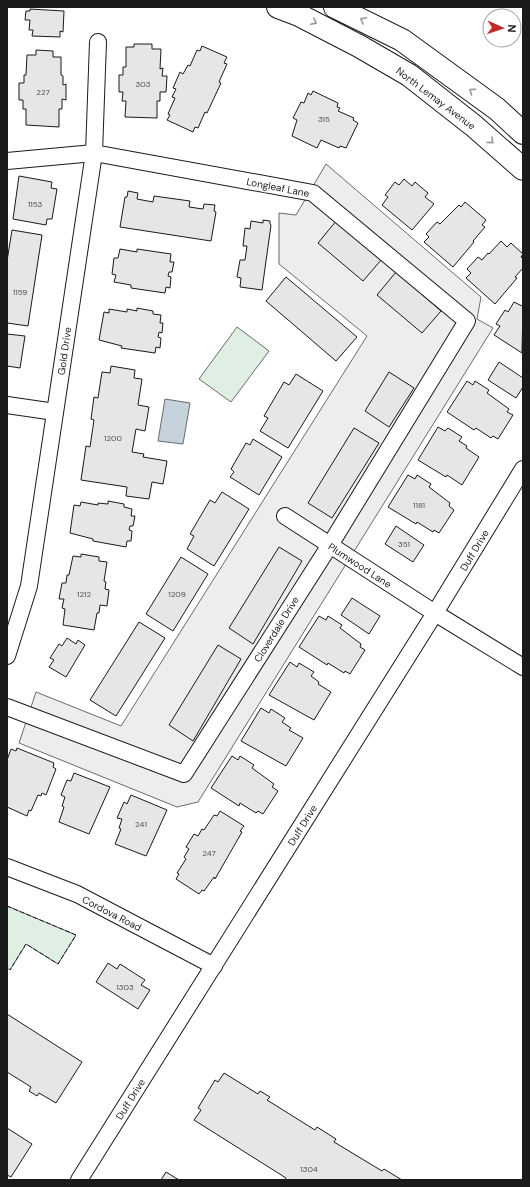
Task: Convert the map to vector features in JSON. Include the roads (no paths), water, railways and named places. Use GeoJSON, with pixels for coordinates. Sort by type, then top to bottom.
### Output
{"type":"FeatureCollection","features":[{"type":"Feature","properties":{"kind":"main road","name":"North Lemay Avenue"},"geometry":{"type":"LineString","coordinates":[[278,7],[299,15],[360,46],[409,75],[474,126],[523,169]]}},
{"type":"Feature","properties":{"kind":"main road"},"geometry":{"type":"LineString","coordinates":[[335,7],[402,40],[497,109],[523,133]]}},
{"type":"Feature","properties":{"kind":"street","name":"Gold Drive"},"geometry":{"type":"LineString","coordinates":[[7,656],[29,586],[94,152],[98,42]]}},
{"type":"Feature","properties":{"kind":"street","name":"Longleaf Lane"},"geometry":{"type":"LineString","coordinates":[[7,161],[94,152],[313,193],[467,321]]}},
{"type":"Feature","properties":{"kind":"street","name":"Cloverdale Drive"},"geometry":{"type":"LineString","coordinates":[[7,707],[184,774],[330,545],[467,321]]}},
{"type":"Feature","properties":{"kind":"street"},"geometry":{"type":"LineString","coordinates":[[7,405],[55,412]]}},
{"type":"Feature","properties":{"kind":"street","name":"Duff Drive"},"geometry":{"type":"LineString","coordinates":[[79,1180],[435,614],[523,469]]}},
{"type":"Feature","properties":{"kind":"street","name":"Plumwood Lane"},"geometry":{"type":"LineString","coordinates":[[286,516],[435,614],[523,667]]}},
{"type":"Feature","properties":{"kind":"street","name":"Cordova Road"},"geometry":{"type":"LineString","coordinates":[[7,867],[77,894],[214,966]]}}]}
